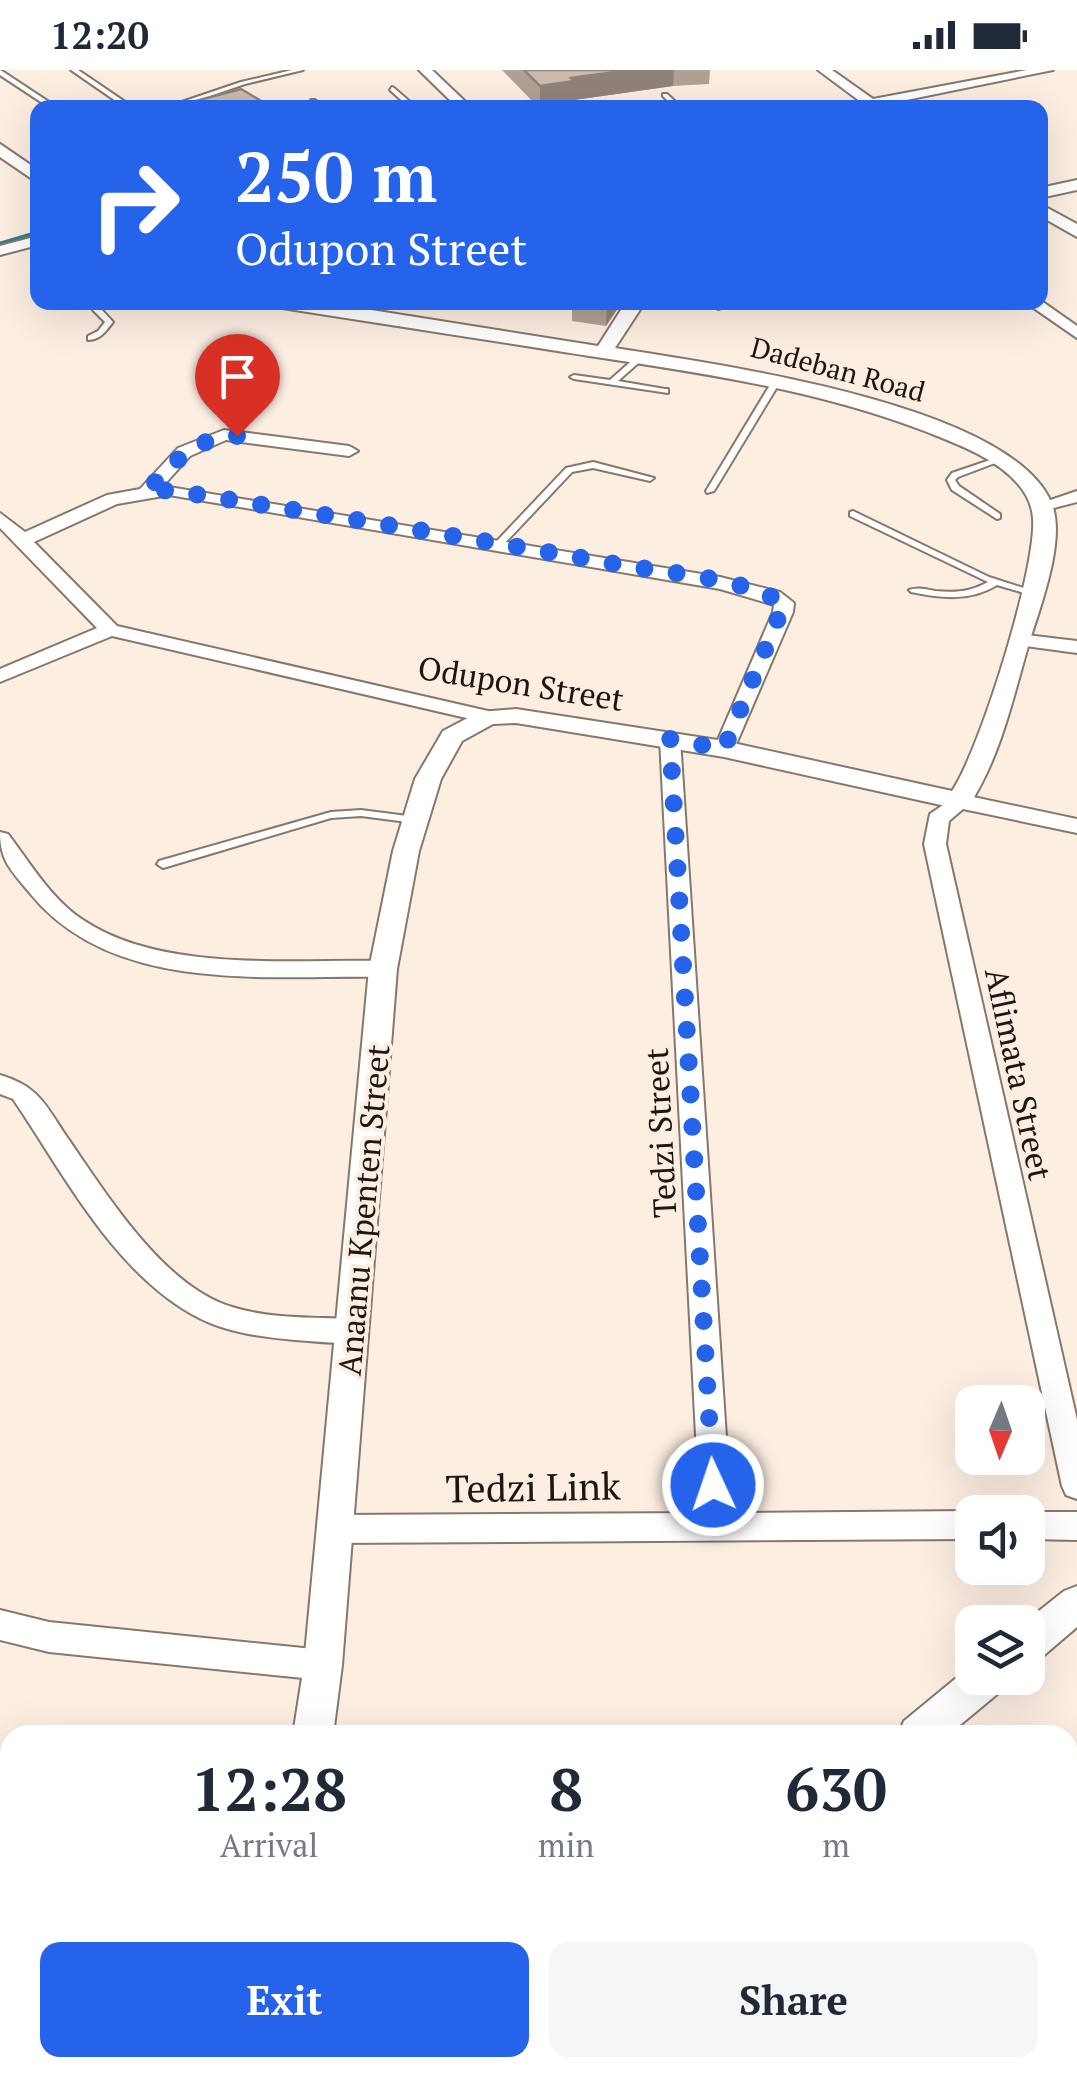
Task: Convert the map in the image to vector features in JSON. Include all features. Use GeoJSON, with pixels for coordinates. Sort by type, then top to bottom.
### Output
{"type":"FeatureCollection","features":[{"type":"Feature","properties":{"kind":"street"},"geometry":{"type":"LineString","coordinates":[[425,70],[458,100]]}},
{"type":"Feature","properties":{"kind":"street"},"geometry":{"type":"LineString","coordinates":[[824,70],[867,100]]}},
{"type":"Feature","properties":{"kind":"street"},"geometry":{"type":"LineString","coordinates":[[899,100],[1047,70]]}},
{"type":"Feature","properties":{"kind":"street"},"geometry":{"type":"LineString","coordinates":[[0,150],[30,172]]}},
{"type":"Feature","properties":{"kind":"street"},"geometry":{"type":"LineString","coordinates":[[1048,191],[1077,185]]}},
{"type":"Feature","properties":{"kind":"street"},"geometry":{"type":"LineString","coordinates":[[1048,214],[1077,232]]}},
{"type":"Feature","properties":{"kind":"street"},"geometry":{"type":"LineString","coordinates":[[0,252],[30,243]]}},
{"type":"Feature","properties":{"kind":"street","name":"Dadeban Road"},"geometry":{"type":"LineString","coordinates":[[335,310],[776,382],[936,426],[999,460],[1034,487],[1042,506]]}},
{"type":"Feature","properties":{"kind":"street"},"geometry":{"type":"LineString","coordinates":[[604,351],[631,310]]}},
{"type":"Feature","properties":{"kind":"street"},"geometry":{"type":"LineString","coordinates":[[1044,310],[1077,333]]}},
{"type":"Feature","properties":{"kind":"street"},"geometry":{"type":"LineString","coordinates":[[146,492],[184,452],[224,436],[349,451]]}},
{"type":"Feature","properties":{"kind":"street"},"geometry":{"type":"LineString","coordinates":[[23,540],[113,499],[169,490],[500,543],[773,596],[784,604],[724,749]]}},
{"type":"Feature","properties":{"kind":"street"},"geometry":{"type":"LineString","coordinates":[[959,801],[979,774],[1018,640],[1043,535],[1042,506],[1077,496]]}},
{"type":"Feature","properties":{"kind":"street"},"geometry":{"type":"LineString","coordinates":[[0,518],[110,630],[0,676]]}},
{"type":"Feature","properties":{"kind":"street","name":"Odupon Street"},"geometry":{"type":"LineString","coordinates":[[110,630],[488,717],[516,716],[670,739],[1077,826]]}},
{"type":"Feature","properties":{"kind":"street"},"geometry":{"type":"LineString","coordinates":[[1018,640],[1077,647]]}},
{"type":"Feature","properties":{"kind":"street","name":"Anaanu Kpenten Street"},"geometry":{"type":"LineString","coordinates":[[314,1725],[323,1665],[383,969],[415,820],[428,779],[452,736],[488,717]]}},
{"type":"Feature","properties":{"kind":"street","name":"Tedzi Street"},"geometry":{"type":"LineString","coordinates":[[670,739],[716,1524]]}},
{"type":"Feature","properties":{"kind":"street","name":"Aflimata Street"},"geometry":{"type":"LineString","coordinates":[[959,801],[938,818],[935,844],[1077,1486]]}},
{"type":"Feature","properties":{"kind":"street"},"geometry":{"type":"LineString","coordinates":[[2,845],[74,925],[114,946],[168,959],[383,969]]}},
{"type":"Feature","properties":{"kind":"street"},"geometry":{"type":"LineString","coordinates":[[0,1084],[22,1092],[122,1230],[174,1289],[211,1312],[258,1324],[353,1332]]}},
{"type":"Feature","properties":{"kind":"street","name":"Tedzi Link"},"geometry":{"type":"LineString","coordinates":[[335,1529],[955,1525]]}},
{"type":"Feature","properties":{"kind":"street"},"geometry":{"type":"LineString","coordinates":[[1045,1526],[1077,1526]]}},
{"type":"Feature","properties":{"kind":"street"},"geometry":{"type":"LineString","coordinates":[[1045,1630],[1077,1603]]}},
{"type":"Feature","properties":{"kind":"street"},"geometry":{"type":"LineString","coordinates":[[0,1626],[48,1636],[323,1665]]}},
{"type":"Feature","properties":{"kind":"street"},"geometry":{"type":"LineString","coordinates":[[930,1725],[966,1695]]}},
{"type":"Feature","properties":{"kind":"lane"},"geometry":{"type":"LineString","coordinates":[[74,70],[119,100]]}},
{"type":"Feature","properties":{"kind":"lane"},"geometry":{"type":"LineString","coordinates":[[191,100],[300,70]]}},
{"type":"Feature","properties":{"kind":"lane"},"geometry":{"type":"LineString","coordinates":[[0,72],[43,100]]}},
{"type":"Feature","properties":{"kind":"lane"},"geometry":{"type":"LineString","coordinates":[[392,89],[405,100]]}},
{"type":"Feature","properties":{"kind":"lane"},"geometry":{"type":"LineString","coordinates":[[665,95],[670,100]]}},
{"type":"Feature","properties":{"kind":"lane"},"geometry":{"type":"LineString","coordinates":[[91,338],[108,322],[97,310]]}},
{"type":"Feature","properties":{"kind":"lane"},"geometry":{"type":"LineString","coordinates":[[611,382],[640,358]]}},
{"type":"Feature","properties":{"kind":"lane"},"geometry":{"type":"LineString","coordinates":[[574,377],[665,391]]}},
{"type":"Feature","properties":{"kind":"lane"},"geometry":{"type":"LineString","coordinates":[[710,491],[776,382]]}},
{"type":"Feature","properties":{"kind":"lane"},"geometry":{"type":"LineString","coordinates":[[997,516],[955,488],[951,480],[955,475],[999,460]]}},
{"type":"Feature","properties":{"kind":"lane"},"geometry":{"type":"LineString","coordinates":[[500,543],[568,470],[593,465],[650,478]]}},
{"type":"Feature","properties":{"kind":"lane"},"geometry":{"type":"LineString","coordinates":[[853,514],[995,582],[1031,592]]}},
{"type":"Feature","properties":{"kind":"lane"},"geometry":{"type":"LineString","coordinates":[[914,590],[966,596],[995,582]]}},
{"type":"Feature","properties":{"kind":"lane"},"geometry":{"type":"LineString","coordinates":[[163,864],[331,815],[360,813],[415,820]]}},
{"type":"Feature","properties":{"kind":"building"},"geometry":{"type":"Polygon","coordinates":[[[524,70],[630,70],[540,86],[524,70]]]}},
{"type":"Feature","properties":{"kind":"building"},"geometry":{"type":"Polygon","coordinates":[[[241,89],[260,100],[199,100],[241,89]]]}},
{"type":"Feature","properties":{"kind":"waterway"},"geometry":{"type":"LineString","coordinates":[[0,244],[30,235]]}},
{"type":"Feature","properties":{"kind":"route"},"geometry":{"type":"LineString","coordinates":[[237,436],[212,439],[184,452],[146,492],[169,490],[500,543],[720,583],[773,596],[784,604],[724,749],[670,739],[713,1485]]}}]}
